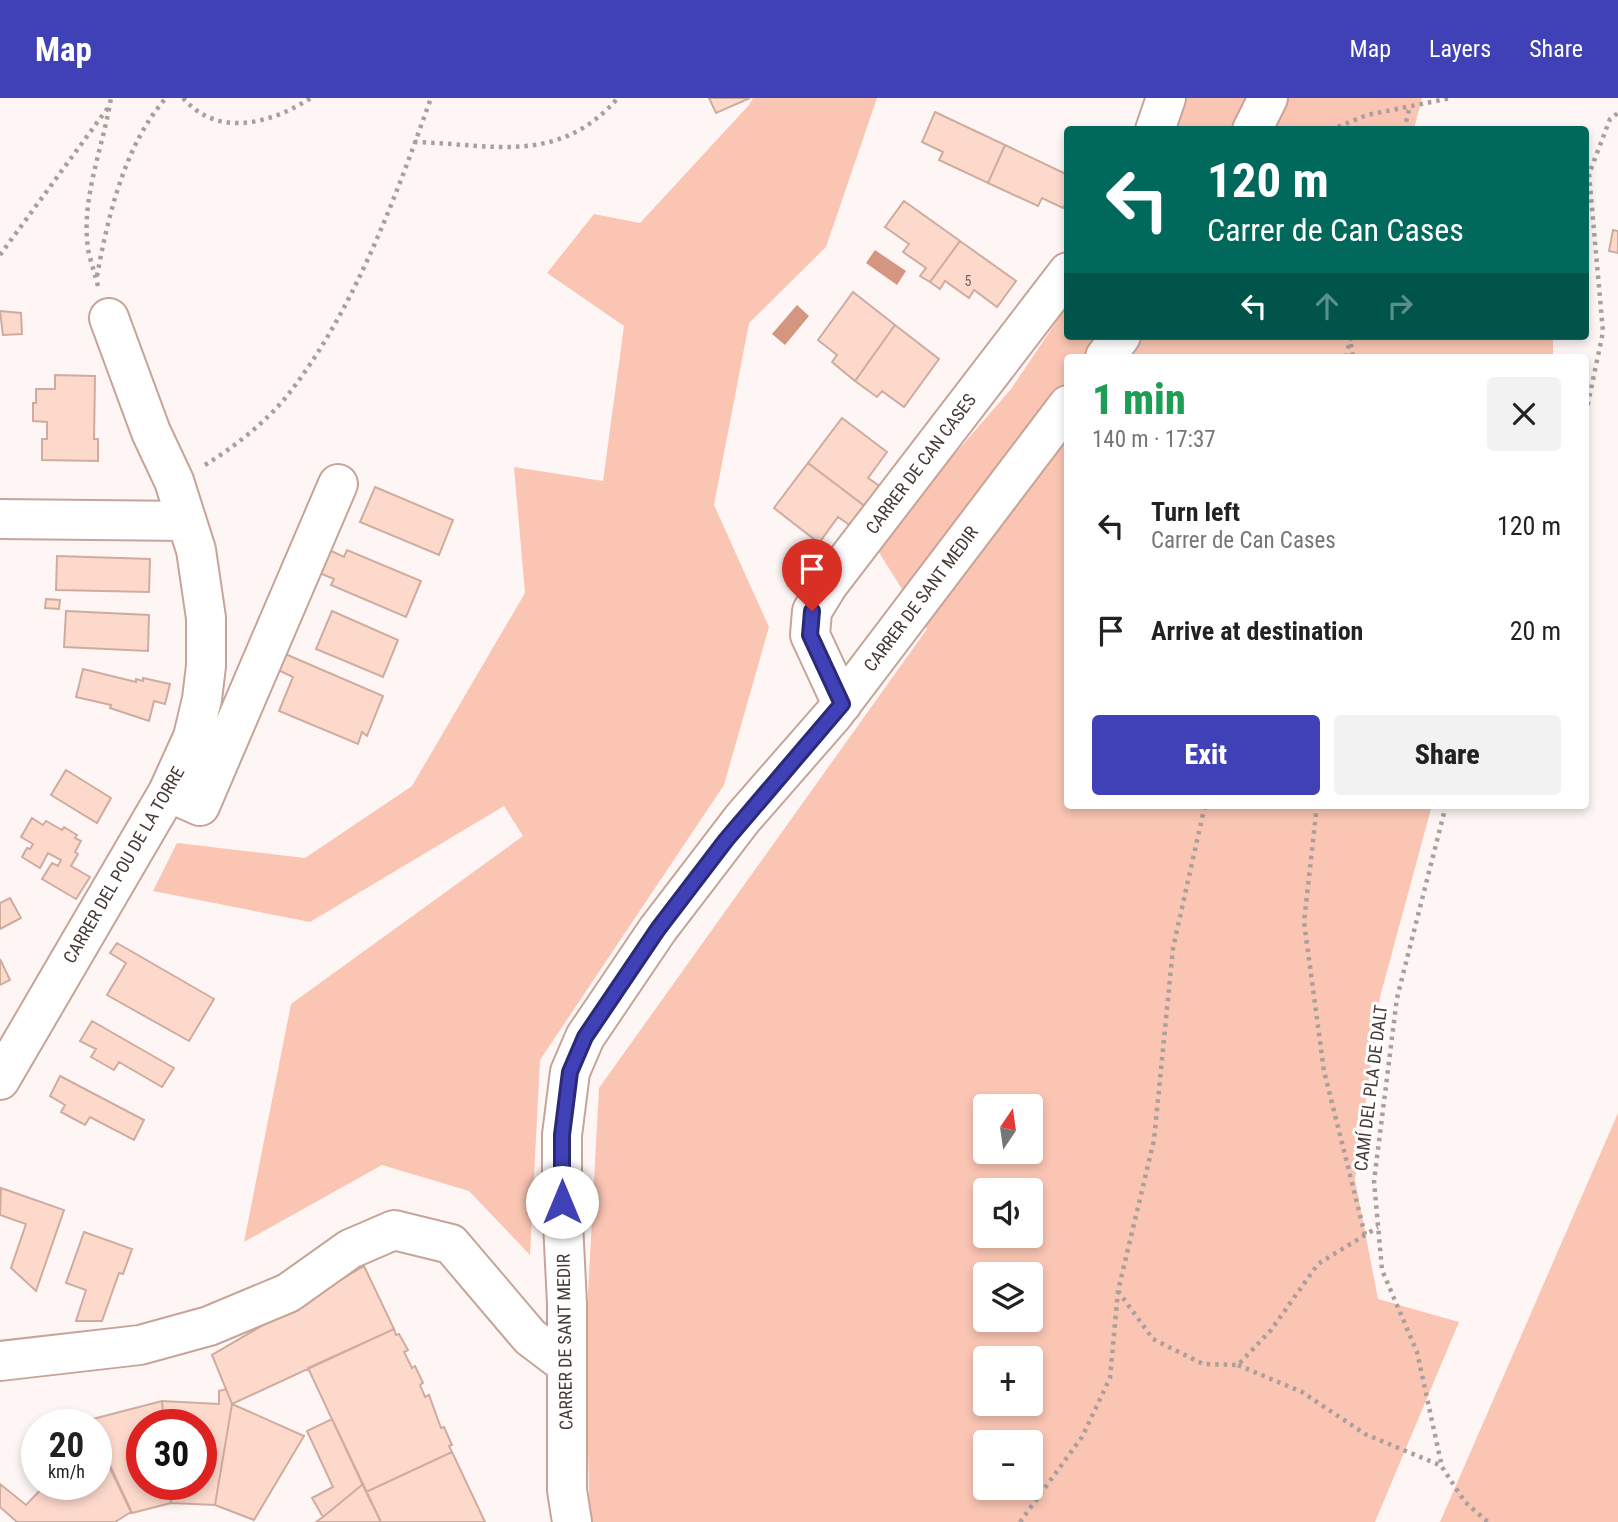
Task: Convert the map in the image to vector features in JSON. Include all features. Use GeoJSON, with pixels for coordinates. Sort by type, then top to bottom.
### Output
{"type":"FeatureCollection","features":[{"type":"Feature","properties":{"kind":"street"},"geometry":{"type":"LineString","coordinates":[[1156,126],[1166,98]]}},
{"type":"Feature","properties":{"kind":"street"},"geometry":{"type":"LineString","coordinates":[[1254,126],[1268,98]]}},
{"type":"Feature","properties":{"kind":"street","name":"CARRER DE CAN CASES"},"geometry":{"type":"LineString","coordinates":[[842,704],[810,635],[812,611],[828,585],[1064,277]]}},
{"type":"Feature","properties":{"kind":"street","name":"CARRER DEL POU DE LA TORRE"},"geometry":{"type":"LineString","coordinates":[[0,1080],[168,792],[193,737],[206,666],[203,596],[187,521],[174,481],[151,432],[109,318]]}},
{"type":"Feature","properties":{"kind":"street"},"geometry":{"type":"LineString","coordinates":[[1107,354],[1118,340]]}},
{"type":"Feature","properties":{"kind":"street","name":"CARRER DE SANT MEDIR"},"geometry":{"type":"LineString","coordinates":[[572,1522],[567,1490],[562,1135],[570,1072],[585,1037],[658,929],[743,818],[842,704],[1064,410]]}},
{"type":"Feature","properties":{"kind":"street"},"geometry":{"type":"LineString","coordinates":[[168,792],[200,806],[338,484]]}},
{"type":"Feature","properties":{"kind":"street"},"geometry":{"type":"LineString","coordinates":[[0,519],[187,521]]}},
{"type":"Feature","properties":{"kind":"street"},"geometry":{"type":"LineString","coordinates":[[0,1362],[141,1345],[209,1326],[288,1293],[350,1249],[394,1230],[451,1244],[530,1337],[567,1365]]}},
{"type":"Feature","properties":{"kind":"path"},"geometry":{"type":"LineString","coordinates":[[111,98],[92,183],[88,217],[89,253],[97,280],[117,195],[130,157],[166,98]]}},
{"type":"Feature","properties":{"kind":"path"},"geometry":{"type":"LineString","coordinates":[[183,98],[188,104],[212,117],[242,125],[269,119],[311,98]]}},
{"type":"Feature","properties":{"kind":"path"},"geometry":{"type":"LineString","coordinates":[[174,481],[197,471],[226,452],[276,408],[295,385],[358,281],[431,98]]}},
{"type":"Feature","properties":{"kind":"path"},"geometry":{"type":"LineString","coordinates":[[414,142],[516,146],[551,143],[583,129],[618,98]]}},
{"type":"Feature","properties":{"kind":"path"},"geometry":{"type":"LineString","coordinates":[[1340,126],[1367,115],[1451,98]]}},
{"type":"Feature","properties":{"kind":"path"},"geometry":{"type":"LineString","coordinates":[[0,255],[110,105]]}},
{"type":"Feature","properties":{"kind":"path"},"geometry":{"type":"LineString","coordinates":[[1405,126],[1410,106]]}},
{"type":"Feature","properties":{"kind":"path"},"geometry":{"type":"LineString","coordinates":[[1589,399],[1603,332],[1589,174],[1610,119],[1618,113]]}},
{"type":"Feature","properties":{"kind":"path"},"geometry":{"type":"LineString","coordinates":[[1020,1522],[1082,1437],[1110,1378],[1118,1291],[1154,1140],[1173,948],[1204,809]]}},
{"type":"Feature","properties":{"kind":"path"},"geometry":{"type":"LineString","coordinates":[[1317,809],[1304,922],[1324,1071],[1365,1235]]}},
{"type":"Feature","properties":{"kind":"path","name":"CAMÍ DEL PLA DE DALT"},"geometry":{"type":"LineString","coordinates":[[1445,809],[1397,998],[1374,1181],[1382,1270],[1417,1352],[1443,1467],[1465,1502],[1488,1522]]}},
{"type":"Feature","properties":{"kind":"path"},"geometry":{"type":"LineString","coordinates":[[1238,1365],[1271,1330],[1318,1264],[1378,1227]]}},
{"type":"Feature","properties":{"kind":"path"},"geometry":{"type":"LineString","coordinates":[[1118,1291],[1153,1339],[1203,1364],[1238,1365],[1303,1392],[1365,1434],[1443,1467]]}},
{"type":"Feature","properties":{"kind":"shaded area"},"geometry":{"type":"Polygon","coordinates":[[[753,98],[877,98],[826,247],[749,323],[714,505],[769,627],[724,785],[540,1060],[530,1255],[469,1191],[382,1165],[244,1242],[291,1004],[523,836],[504,806],[310,922],[153,891],[177,843],[305,858],[412,786],[525,593],[514,467],[603,481],[624,326],[547,273],[594,214],[640,223],[753,98]]]}},
{"type":"Feature","properties":{"kind":"shaded area"},"geometry":{"type":"Polygon","coordinates":[[[1186,98],[1422,98],[1415,126],[1177,126],[1186,98]]]}},
{"type":"Feature","properties":{"kind":"shaded area"},"geometry":{"type":"Polygon","coordinates":[[[875,250],[906,271],[897,285],[866,263],[875,250]]]}},
{"type":"Feature","properties":{"kind":"shaded area"},"geometry":{"type":"Polygon","coordinates":[[[797,305],[809,316],[785,345],[772,334],[797,305]]]}},
{"type":"Feature","properties":{"kind":"shaded area"},"geometry":{"type":"Polygon","coordinates":[[[1064,310],[1064,340],[1553,340],[1553,354],[1064,354],[1064,809],[1431,809],[1380,997],[1355,1180],[1378,1299],[1459,1322],[1375,1522],[590,1522],[585,1349],[599,1088],[927,629],[875,546],[1011,389],[1064,310]]]}},
{"type":"Feature","properties":{"kind":"shaded area"},"geometry":{"type":"Polygon","coordinates":[[[1618,1113],[1618,1522],[1440,1522],[1618,1113]]]}},
{"type":"Feature","properties":{"kind":"building"},"geometry":{"type":"Polygon","coordinates":[[[709,98],[750,98],[716,113],[709,98]]]}},
{"type":"Feature","properties":{"kind":"building"},"geometry":{"type":"Polygon","coordinates":[[[935,112],[1005,145],[988,183],[939,160],[943,152],[922,142],[935,112]]]}},
{"type":"Feature","properties":{"kind":"building"},"geometry":{"type":"Polygon","coordinates":[[[1005,145],[1064,173],[1064,206],[1042,198],[1038,206],[988,183],[1005,145]]]}},
{"type":"Feature","properties":{"kind":"building"},"geometry":{"type":"Polygon","coordinates":[[[904,201],[960,241],[930,282],[920,276],[926,268],[903,252],[909,244],[885,227],[904,201]]]}},
{"type":"Feature","properties":{"kind":"building"},"geometry":{"type":"Polygon","coordinates":[[[1613,230],[1618,231],[1618,253],[1609,251],[1613,230]]]}},
{"type":"Feature","properties":{"kind":"building"},"geometry":{"type":"Polygon","coordinates":[[[960,241],[1016,281],[997,307],[974,290],[969,298],[945,281],[940,289],[930,282],[960,241]]]}},
{"type":"Feature","properties":{"kind":"building"},"geometry":{"type":"Polygon","coordinates":[[[853,292],[895,325],[855,381],[832,362],[837,355],[818,340],[853,292]]]}},
{"type":"Feature","properties":{"kind":"building"},"geometry":{"type":"Polygon","coordinates":[[[0,311],[21,313],[22,334],[3,335],[0,311]]]}},
{"type":"Feature","properties":{"kind":"building"},"geometry":{"type":"Polygon","coordinates":[[[895,325],[939,359],[904,407],[882,391],[877,397],[855,381],[895,325]]]}},
{"type":"Feature","properties":{"kind":"building"},"geometry":{"type":"Polygon","coordinates":[[[55,375],[95,376],[94,439],[98,439],[98,461],[42,460],[42,439],[47,439],[47,422],[33,421],[33,403],[36,403],[36,389],[55,389],[55,375]]]}},
{"type":"Feature","properties":{"kind":"building"},"geometry":{"type":"Polygon","coordinates":[[[842,418],[887,452],[868,478],[881,487],[866,507],[808,463],[842,418]]]}},
{"type":"Feature","properties":{"kind":"building"},"geometry":{"type":"Polygon","coordinates":[[[808,463],[866,507],[851,526],[838,517],[819,543],[774,508],[808,463]]]}},
{"type":"Feature","properties":{"kind":"building"},"geometry":{"type":"Polygon","coordinates":[[[375,487],[453,520],[439,555],[360,522],[375,487]]]}},
{"type":"Feature","properties":{"kind":"building"},"geometry":{"type":"Polygon","coordinates":[[[327,549],[344,557],[347,550],[421,581],[406,617],[331,585],[334,579],[317,572],[327,549]]]}},
{"type":"Feature","properties":{"kind":"building"},"geometry":{"type":"Polygon","coordinates":[[[57,556],[150,559],[149,592],[56,590],[57,556]]]}},
{"type":"Feature","properties":{"kind":"building"},"geometry":{"type":"Polygon","coordinates":[[[46,599],[60,600],[59,609],[45,608],[46,599]]]}},
{"type":"Feature","properties":{"kind":"building"},"geometry":{"type":"Polygon","coordinates":[[[66,611],[149,615],[148,651],[64,647],[66,611]]]}},
{"type":"Feature","properties":{"kind":"building"},"geometry":{"type":"Polygon","coordinates":[[[332,611],[398,640],[383,677],[316,649],[332,611]]]}},
{"type":"Feature","properties":{"kind":"building"},"geometry":{"type":"Polygon","coordinates":[[[283,653],[383,696],[367,736],[362,732],[358,744],[279,711],[293,677],[276,669],[283,653]]]}},
{"type":"Feature","properties":{"kind":"building"},"geometry":{"type":"Polygon","coordinates":[[[83,669],[136,682],[136,679],[143,681],[143,678],[170,684],[165,704],[154,701],[149,721],[110,708],[111,705],[76,697],[83,669]]]}},
{"type":"Feature","properties":{"kind":"building"},"geometry":{"type":"Polygon","coordinates":[[[66,770],[111,798],[97,823],[51,795],[66,770]]]}},
{"type":"Feature","properties":{"kind":"building"},"geometry":{"type":"Polygon","coordinates":[[[32,818],[43,825],[46,821],[62,830],[64,827],[81,841],[71,866],[90,877],[76,899],[42,879],[52,863],[58,866],[61,860],[48,853],[40,868],[22,857],[33,844],[21,837],[32,818]]]}},
{"type":"Feature","properties":{"kind":"building"},"geometry":{"type":"Polygon","coordinates":[[[10,898],[21,918],[0,929],[0,903],[10,898]]]}},
{"type":"Feature","properties":{"kind":"building"},"geometry":{"type":"Polygon","coordinates":[[[117,943],[214,999],[189,1041],[107,995],[126,963],[110,953],[117,943]]]}},
{"type":"Feature","properties":{"kind":"building"},"geometry":{"type":"Polygon","coordinates":[[[0,959],[10,980],[0,985],[0,959]]]}},
{"type":"Feature","properties":{"kind":"building"},"geometry":{"type":"Polygon","coordinates":[[[92,1021],[174,1068],[162,1087],[119,1062],[114,1070],[91,1057],[96,1049],[80,1041],[92,1021]]]}},
{"type":"Feature","properties":{"kind":"building"},"geometry":{"type":"Polygon","coordinates":[[[60,1076],[144,1120],[134,1140],[90,1117],[85,1125],[61,1112],[65,1105],[50,1096],[60,1076]]]}},
{"type":"Feature","properties":{"kind":"building"},"geometry":{"type":"Polygon","coordinates":[[[1,1188],[64,1210],[36,1291],[11,1268],[26,1224],[0,1215],[1,1188]]]}},
{"type":"Feature","properties":{"kind":"building"},"geometry":{"type":"Polygon","coordinates":[[[84,1232],[132,1249],[123,1274],[119,1273],[102,1321],[76,1321],[86,1290],[66,1283],[84,1232]]]}},
{"type":"Feature","properties":{"kind":"building"},"geometry":{"type":"Polygon","coordinates":[[[364,1266],[394,1329],[232,1404],[212,1355],[364,1266]]]}},
{"type":"Feature","properties":{"kind":"building"},"geometry":{"type":"Polygon","coordinates":[[[394,1329],[408,1350],[404,1352],[423,1383],[420,1385],[425,1397],[429,1395],[441,1428],[444,1427],[452,1445],[449,1446],[452,1452],[366,1492],[308,1368],[394,1329]]]}},
{"type":"Feature","properties":{"kind":"building"},"geometry":{"type":"Polygon","coordinates":[[[226,1389],[232,1404],[217,1493],[217,1409],[163,1409],[162,1401],[219,1404],[219,1391],[226,1389]]]}},
{"type":"Feature","properties":{"kind":"building"},"geometry":{"type":"Polygon","coordinates":[[[162,1401],[163,1409],[131,1409],[162,1401]]]}},
{"type":"Feature","properties":{"kind":"building"},"geometry":{"type":"Polygon","coordinates":[[[232,1404],[304,1436],[254,1520],[215,1505],[232,1404]]]}},
{"type":"Feature","properties":{"kind":"building"},"geometry":{"type":"Polygon","coordinates":[[[126,1410],[126,1500],[112,1470],[112,1414],[126,1410]]]}},
{"type":"Feature","properties":{"kind":"building"},"geometry":{"type":"Polygon","coordinates":[[[332,1419],[363,1484],[323,1517],[312,1498],[333,1487],[307,1431],[332,1419]]]}},
{"type":"Feature","properties":{"kind":"building"},"geometry":{"type":"Polygon","coordinates":[[[452,1452],[485,1522],[381,1522],[366,1492],[452,1452]]]}},
{"type":"Feature","properties":{"kind":"building"},"geometry":{"type":"Polygon","coordinates":[[[112,1472],[131,1512],[115,1522],[17,1522],[0,1507],[0,1484],[26,1505],[31,1500],[112,1500],[112,1472]]]}},
{"type":"Feature","properties":{"kind":"building"},"geometry":{"type":"Polygon","coordinates":[[[363,1484],[381,1522],[316,1522],[323,1517],[363,1484]]]}},
{"type":"Feature","properties":{"kind":"building"},"geometry":{"type":"Polygon","coordinates":[[[126,1500],[171,1500],[171,1503],[132,1513],[126,1500]]]}},
{"type":"Feature","properties":{"kind":"building"},"geometry":{"type":"Polygon","coordinates":[[[171,1500],[216,1500],[215,1505],[171,1503],[171,1500]]]}},
{"type":"Feature","properties":{"kind":"route"},"geometry":{"type":"LineString","coordinates":[[562,1202],[562,1135],[570,1072],[585,1037],[658,929],[726,840],[842,704],[810,635],[812,611]]}}]}
